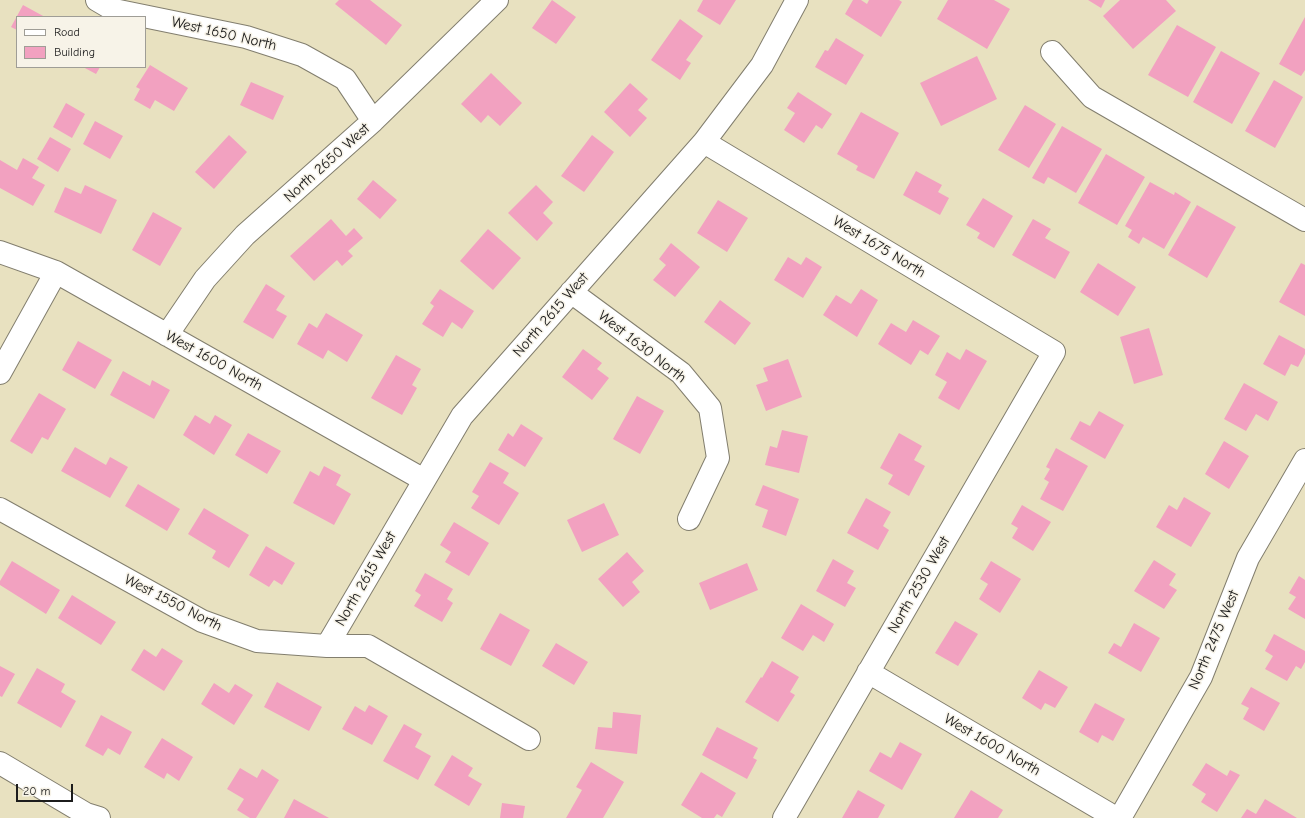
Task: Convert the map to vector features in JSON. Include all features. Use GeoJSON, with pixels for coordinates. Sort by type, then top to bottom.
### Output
{"type":"FeatureCollection","features":[{"type":"Feature","properties":{"kind":"street","name":"West 1650 North"},"geometry":{"type":"LineString","coordinates":[[97,0],[114,10],[144,16]]}},
{"type":"Feature","properties":{"kind":"street","name":"North 2650 West"},"geometry":{"type":"LineString","coordinates":[[167,334],[205,279],[245,235],[373,122],[497,0]]}},
{"type":"Feature","properties":{"kind":"street","name":"North 2615 West"},"geometry":{"type":"LineString","coordinates":[[327,646],[462,416],[704,142],[762,65],[797,0]]}},
{"type":"Feature","properties":{"kind":"street","name":"West 1650 North"},"geometry":{"type":"LineString","coordinates":[[146,16],[246,36],[302,55],[345,79],[373,122]]}},
{"type":"Feature","properties":{"kind":"street"},"geometry":{"type":"LineString","coordinates":[[1052,52],[1092,96],[1301,218]]}},
{"type":"Feature","properties":{"kind":"street","name":"West 1675 North"},"geometry":{"type":"LineString","coordinates":[[704,142],[1054,352]]}},
{"type":"Feature","properties":{"kind":"street","name":"West 1600 North"},"geometry":{"type":"LineString","coordinates":[[0,252],[56,272],[424,480]]}},
{"type":"Feature","properties":{"kind":"street"},"geometry":{"type":"LineString","coordinates":[[0,373],[56,272]]}},
{"type":"Feature","properties":{"kind":"street","name":"West 1630 North"},"geometry":{"type":"LineString","coordinates":[[571,292],[681,373],[710,408],[718,458],[689,519]]}},
{"type":"Feature","properties":{"kind":"street","name":"North 2530 West"},"geometry":{"type":"LineString","coordinates":[[784,818],[1054,352]]}},
{"type":"Feature","properties":{"kind":"street","name":"North 2475 West"},"geometry":{"type":"LineString","coordinates":[[1120,818],[1201,677],[1248,558],[1305,460]]}},
{"type":"Feature","properties":{"kind":"street","name":"West 1550 North"},"geometry":{"type":"LineString","coordinates":[[0,509],[143,590],[202,621],[257,641],[327,646],[368,646],[529,739]]}},
{"type":"Feature","properties":{"kind":"street","name":"West 1600 North"},"geometry":{"type":"LineString","coordinates":[[868,672],[1116,818]]}},
{"type":"Feature","properties":{"kind":"street"},"geometry":{"type":"LineString","coordinates":[[0,763],[86,814],[99,818]]}},
{"type":"Feature","properties":{"kind":"building"},"geometry":{"type":"Polygon","coordinates":[[[339,0],[370,0],[402,25],[386,45],[335,4],[339,0]]]}},
{"type":"Feature","properties":{"kind":"building"},"geometry":{"type":"Polygon","coordinates":[[[552,0],[576,17],[556,44],[532,28],[552,0]]]}},
{"type":"Feature","properties":{"kind":"building"},"geometry":{"type":"Polygon","coordinates":[[[703,0],[736,0],[720,25],[697,11],[703,0]]]}},
{"type":"Feature","properties":{"kind":"building"},"geometry":{"type":"Polygon","coordinates":[[[853,0],[861,0],[867,4],[869,0],[899,0],[902,2],[881,37],[845,14],[853,0]]]}},
{"type":"Feature","properties":{"kind":"building"},"geometry":{"type":"Polygon","coordinates":[[[948,0],[994,0],[1010,9],[987,49],[937,19],[948,0]]]}},
{"type":"Feature","properties":{"kind":"building"},"geometry":{"type":"Polygon","coordinates":[[[1088,0],[1105,0],[1101,8],[1088,0]]]}},
{"type":"Feature","properties":{"kind":"building"},"geometry":{"type":"Polygon","coordinates":[[[1120,0],[1166,0],[1176,11],[1133,49],[1103,16],[1120,0]]]}},
{"type":"Feature","properties":{"kind":"building"},"geometry":{"type":"Polygon","coordinates":[[[23,5],[43,16],[17,16],[23,5]]]}},
{"type":"Feature","properties":{"kind":"building"},"geometry":{"type":"Polygon","coordinates":[[[1305,17],[1305,70],[1301,76],[1279,64],[1305,17]]]}},
{"type":"Feature","properties":{"kind":"building"},"geometry":{"type":"Polygon","coordinates":[[[16,18],[16,30],[11,27],[16,18]]]}},
{"type":"Feature","properties":{"kind":"building"},"geometry":{"type":"Polygon","coordinates":[[[680,19],[703,36],[686,60],[691,63],[680,80],[651,60],[680,19]]]}},
{"type":"Feature","properties":{"kind":"building"},"geometry":{"type":"Polygon","coordinates":[[[1177,25],[1216,47],[1188,97],[1148,75],[1177,25]]]}},
{"type":"Feature","properties":{"kind":"building"},"geometry":{"type":"Polygon","coordinates":[[[836,38],[864,55],[846,85],[815,67],[825,50],[828,51],[836,38]]]}},
{"type":"Feature","properties":{"kind":"building"},"geometry":{"type":"Polygon","coordinates":[[[1221,51],[1260,73],[1232,124],[1193,102],[1221,51]]]}},
{"type":"Feature","properties":{"kind":"building"},"geometry":{"type":"Polygon","coordinates":[[[977,56],[997,99],[941,126],[920,83],[977,56]]]}},
{"type":"Feature","properties":{"kind":"building"},"geometry":{"type":"Polygon","coordinates":[[[150,65],[188,88],[174,111],[155,100],[150,109],[134,100],[140,89],[136,87],[150,65]]]}},
{"type":"Feature","properties":{"kind":"building"},"geometry":{"type":"Polygon","coordinates":[[[85,68],[99,68],[96,74],[85,68]]]}},
{"type":"Feature","properties":{"kind":"building"},"geometry":{"type":"Polygon","coordinates":[[[491,73],[522,103],[500,126],[488,115],[481,123],[461,104],[491,73]]]}},
{"type":"Feature","properties":{"kind":"building"},"geometry":{"type":"Polygon","coordinates":[[[1274,80],[1303,97],[1275,148],[1245,131],[1274,80]]]}},
{"type":"Feature","properties":{"kind":"building"},"geometry":{"type":"Polygon","coordinates":[[[251,82],[284,96],[273,120],[240,105],[251,82]]]}},
{"type":"Feature","properties":{"kind":"building"},"geometry":{"type":"Polygon","coordinates":[[[630,83],[648,99],[638,110],[647,118],[630,137],[604,112],[630,83]]]}},
{"type":"Feature","properties":{"kind":"building"},"geometry":{"type":"Polygon","coordinates":[[[798,92],[832,114],[822,129],[816,125],[804,143],[784,130],[795,113],[787,108],[798,92]]]}},
{"type":"Feature","properties":{"kind":"building"},"geometry":{"type":"Polygon","coordinates":[[[66,103],[85,114],[72,138],[53,127],[66,103]]]}},
{"type":"Feature","properties":{"kind":"building"},"geometry":{"type":"Polygon","coordinates":[[[1025,105],[1056,124],[1029,168],[998,150],[1025,105]]]}},
{"type":"Feature","properties":{"kind":"building"},"geometry":{"type":"Polygon","coordinates":[[[861,112],[899,133],[874,179],[856,170],[858,166],[837,154],[861,112]]]}},
{"type":"Feature","properties":{"kind":"building"},"geometry":{"type":"Polygon","coordinates":[[[95,121],[123,136],[110,159],[83,144],[95,121]]]}},
{"type":"Feature","properties":{"kind":"building"},"geometry":{"type":"Polygon","coordinates":[[[1062,126],[1102,149],[1076,193],[1048,177],[1044,184],[1032,178],[1062,126]]]}},
{"type":"Feature","properties":{"kind":"building"},"geometry":{"type":"Polygon","coordinates":[[[229,135],[247,152],[214,189],[195,172],[229,135]]]}},
{"type":"Feature","properties":{"kind":"building"},"geometry":{"type":"Polygon","coordinates":[[[592,135],[614,152],[584,192],[561,176],[592,135]]]}},
{"type":"Feature","properties":{"kind":"building"},"geometry":{"type":"Polygon","coordinates":[[[50,137],[71,149],[58,172],[37,159],[50,137]]]}},
{"type":"Feature","properties":{"kind":"building"},"geometry":{"type":"Polygon","coordinates":[[[1106,154],[1145,177],[1117,225],[1078,203],[1106,154]]]}},
{"type":"Feature","properties":{"kind":"building"},"geometry":{"type":"Polygon","coordinates":[[[23,158],[39,167],[32,178],[45,185],[33,206],[0,188],[0,160],[17,170],[23,158]]]}},
{"type":"Feature","properties":{"kind":"building"},"geometry":{"type":"Polygon","coordinates":[[[916,171],[942,185],[938,192],[949,198],[940,215],[903,195],[916,171]]]}},
{"type":"Feature","properties":{"kind":"building"},"geometry":{"type":"Polygon","coordinates":[[[373,180],[397,200],[380,219],[357,199],[373,180]]]}},
{"type":"Feature","properties":{"kind":"building"},"geometry":{"type":"Polygon","coordinates":[[[1150,182],[1174,195],[1175,192],[1191,202],[1164,249],[1143,237],[1139,244],[1128,237],[1132,230],[1125,226],[1150,182]]]}},
{"type":"Feature","properties":{"kind":"building"},"geometry":{"type":"Polygon","coordinates":[[[85,185],[117,200],[101,234],[54,212],[65,187],[81,194],[85,185]]]}},
{"type":"Feature","properties":{"kind":"building"},"geometry":{"type":"Polygon","coordinates":[[[536,185],[553,202],[543,213],[553,223],[537,241],[508,213],[536,185]]]}},
{"type":"Feature","properties":{"kind":"building"},"geometry":{"type":"Polygon","coordinates":[[[983,198],[1013,216],[994,248],[977,238],[980,233],[966,225],[983,198]]]}},
{"type":"Feature","properties":{"kind":"building"},"geometry":{"type":"Polygon","coordinates":[[[718,200],[748,218],[727,252],[697,233],[718,200]]]}},
{"type":"Feature","properties":{"kind":"building"},"geometry":{"type":"Polygon","coordinates":[[[1197,205],[1236,227],[1207,278],[1168,255],[1197,205]]]}},
{"type":"Feature","properties":{"kind":"building"},"geometry":{"type":"Polygon","coordinates":[[[153,212],[182,228],[160,266],[132,250],[153,212]]]}},
{"type":"Feature","properties":{"kind":"building"},"geometry":{"type":"Polygon","coordinates":[[[331,219],[346,236],[354,228],[363,238],[348,251],[353,256],[342,266],[337,260],[314,281],[290,256],[331,219]]]}},
{"type":"Feature","properties":{"kind":"building"},"geometry":{"type":"Polygon","coordinates":[[[1033,219],[1051,229],[1045,238],[1070,252],[1055,279],[1012,255],[1033,219]]]}},
{"type":"Feature","properties":{"kind":"building"},"geometry":{"type":"Polygon","coordinates":[[[488,229],[521,258],[493,290],[460,261],[488,229]]]}},
{"type":"Feature","properties":{"kind":"building"},"geometry":{"type":"Polygon","coordinates":[[[671,243],[700,267],[675,297],[653,280],[666,265],[659,259],[671,243]]]}},
{"type":"Feature","properties":{"kind":"building"},"geometry":{"type":"Polygon","coordinates":[[[788,257],[801,265],[806,257],[822,267],[803,298],[774,280],[788,257]]]}},
{"type":"Feature","properties":{"kind":"building"},"geometry":{"type":"Polygon","coordinates":[[[1098,263],[1136,287],[1118,316],[1080,292],[1098,263]]]}},
{"type":"Feature","properties":{"kind":"building"},"geometry":{"type":"Polygon","coordinates":[[[1301,263],[1305,265],[1305,316],[1279,302],[1301,263]]]}},
{"type":"Feature","properties":{"kind":"building"},"geometry":{"type":"Polygon","coordinates":[[[266,284],[285,296],[276,310],[287,316],[273,339],[243,322],[266,284]]]}},
{"type":"Feature","properties":{"kind":"building"},"geometry":{"type":"Polygon","coordinates":[[[440,289],[474,311],[462,329],[452,322],[443,337],[422,324],[434,306],[430,303],[440,289]]]}},
{"type":"Feature","properties":{"kind":"building"},"geometry":{"type":"Polygon","coordinates":[[[861,289],[878,300],[857,337],[823,315],[836,295],[851,304],[861,289]]]}},
{"type":"Feature","properties":{"kind":"building"},"geometry":{"type":"Polygon","coordinates":[[[720,300],[751,323],[735,345],[704,322],[720,300]]]}},
{"type":"Feature","properties":{"kind":"building"},"geometry":{"type":"Polygon","coordinates":[[[326,313],[363,335],[347,362],[328,350],[323,359],[297,344],[309,323],[317,328],[326,313]]]}},
{"type":"Feature","properties":{"kind":"building"},"geometry":{"type":"Polygon","coordinates":[[[913,320],[940,336],[928,355],[920,350],[911,365],[878,344],[891,323],[906,332],[913,320]]]}},
{"type":"Feature","properties":{"kind":"building"},"geometry":{"type":"Polygon","coordinates":[[[1149,328],[1163,375],[1134,384],[1120,337],[1149,328]]]}},
{"type":"Feature","properties":{"kind":"building"},"geometry":{"type":"Polygon","coordinates":[[[1279,335],[1305,349],[1305,354],[1298,367],[1291,364],[1285,376],[1263,364],[1279,335]]]}},
{"type":"Feature","properties":{"kind":"building"},"geometry":{"type":"Polygon","coordinates":[[[78,341],[112,360],[95,389],[62,370],[78,341]]]}},
{"type":"Feature","properties":{"kind":"building"},"geometry":{"type":"Polygon","coordinates":[[[583,349],[602,363],[597,369],[609,378],[592,400],[562,377],[583,349]]]}},
{"type":"Feature","properties":{"kind":"building"},"geometry":{"type":"Polygon","coordinates":[[[966,349],[987,361],[959,410],[938,398],[947,382],[935,375],[947,352],[960,360],[966,349]]]}},
{"type":"Feature","properties":{"kind":"building"},"geometry":{"type":"Polygon","coordinates":[[[396,355],[421,369],[412,385],[417,388],[402,415],[371,398],[396,355]]]}},
{"type":"Feature","properties":{"kind":"building"},"geometry":{"type":"Polygon","coordinates":[[[788,359],[802,397],[766,411],[756,385],[768,381],[763,368],[788,359]]]}},
{"type":"Feature","properties":{"kind":"building"},"geometry":{"type":"Polygon","coordinates":[[[123,371],[150,386],[152,380],[170,390],[154,419],[110,395],[123,371]]]}},
{"type":"Feature","properties":{"kind":"building"},"geometry":{"type":"Polygon","coordinates":[[[1244,383],[1278,402],[1268,421],[1256,414],[1246,431],[1224,419],[1244,383]]]}},
{"type":"Feature","properties":{"kind":"building"},"geometry":{"type":"Polygon","coordinates":[[[39,393],[66,409],[48,440],[42,437],[32,454],[10,441],[39,393]]]}},
{"type":"Feature","properties":{"kind":"building"},"geometry":{"type":"Polygon","coordinates":[[[637,396],[664,411],[640,454],[613,439],[637,396]]]}},
{"type":"Feature","properties":{"kind":"building"},"geometry":{"type":"Polygon","coordinates":[[[1099,411],[1124,425],[1105,459],[1070,439],[1080,421],[1090,426],[1099,411]]]}},
{"type":"Feature","properties":{"kind":"building"},"geometry":{"type":"Polygon","coordinates":[[[195,415],[210,424],[215,415],[232,425],[214,455],[183,435],[195,415]]]}},
{"type":"Feature","properties":{"kind":"building"},"geometry":{"type":"Polygon","coordinates":[[[521,424],[543,438],[525,467],[498,450],[508,433],[513,437],[521,424]]]}},
{"type":"Feature","properties":{"kind":"building"},"geometry":{"type":"Polygon","coordinates":[[[782,430],[808,436],[799,473],[765,465],[770,446],[777,448],[782,430]]]}},
{"type":"Feature","properties":{"kind":"building"},"geometry":{"type":"Polygon","coordinates":[[[248,433],[281,451],[267,474],[235,455],[248,433]]]}},
{"type":"Feature","properties":{"kind":"building"},"geometry":{"type":"Polygon","coordinates":[[[899,433],[922,446],[914,460],[925,466],[909,496],[888,484],[893,475],[880,468],[899,433]]]}},
{"type":"Feature","properties":{"kind":"building"},"geometry":{"type":"Polygon","coordinates":[[[1224,441],[1249,456],[1229,489],[1205,474],[1224,441]]]}},
{"type":"Feature","properties":{"kind":"building"},"geometry":{"type":"Polygon","coordinates":[[[75,447],[106,465],[110,457],[128,467],[110,498],[61,471],[75,447]]]}},
{"type":"Feature","properties":{"kind":"building"},"geometry":{"type":"Polygon","coordinates":[[[1056,448],[1088,466],[1063,511],[1040,499],[1049,482],[1044,479],[1050,469],[1046,467],[1056,448]]]}},
{"type":"Feature","properties":{"kind":"building"},"geometry":{"type":"Polygon","coordinates":[[[490,462],[509,473],[503,483],[519,493],[499,525],[471,508],[479,496],[472,492],[490,462]]]}},
{"type":"Feature","properties":{"kind":"building"},"geometry":{"type":"Polygon","coordinates":[[[324,466],[341,475],[336,485],[351,494],[334,525],[293,503],[310,471],[319,476],[324,466]]]}},
{"type":"Feature","properties":{"kind":"building"},"geometry":{"type":"Polygon","coordinates":[[[138,484],[180,509],[167,531],[125,506],[138,484]]]}},
{"type":"Feature","properties":{"kind":"building"},"geometry":{"type":"Polygon","coordinates":[[[763,485],[799,499],[786,536],[762,527],[768,510],[755,505],[763,485]]]}},
{"type":"Feature","properties":{"kind":"building"},"geometry":{"type":"Polygon","coordinates":[[[1184,497],[1211,513],[1191,547],[1156,527],[1169,505],[1177,510],[1184,497]]]}},
{"type":"Feature","properties":{"kind":"building"},"geometry":{"type":"Polygon","coordinates":[[[866,498],[891,512],[883,526],[889,530],[878,550],[847,533],[866,498]]]}},
{"type":"Feature","properties":{"kind":"building"},"geometry":{"type":"Polygon","coordinates":[[[604,503],[619,535],[582,552],[567,520],[604,503]]]}},
{"type":"Feature","properties":{"kind":"building"},"geometry":{"type":"Polygon","coordinates":[[[1022,505],[1051,522],[1033,551],[1012,538],[1018,528],[1011,524],[1022,505]]]}},
{"type":"Feature","properties":{"kind":"building"},"geometry":{"type":"Polygon","coordinates":[[[204,508],[249,535],[229,568],[212,558],[216,551],[188,534],[204,508]]]}},
{"type":"Feature","properties":{"kind":"building"},"geometry":{"type":"Polygon","coordinates":[[[454,522],[489,543],[469,576],[445,562],[451,552],[440,545],[454,522]]]}},
{"type":"Feature","properties":{"kind":"building"},"geometry":{"type":"Polygon","coordinates":[[[266,546],[295,563],[282,585],[274,580],[269,587],[249,575],[266,546]]]}},
{"type":"Feature","properties":{"kind":"building"},"geometry":{"type":"Polygon","coordinates":[[[627,552],[644,571],[632,582],[640,592],[623,607],[598,579],[627,552]]]}},
{"type":"Feature","properties":{"kind":"building"},"geometry":{"type":"Polygon","coordinates":[[[833,559],[854,571],[847,583],[856,588],[845,607],[816,591],[833,559]]]}},
{"type":"Feature","properties":{"kind":"building"},"geometry":{"type":"Polygon","coordinates":[[[1154,560],[1176,574],[1169,585],[1177,590],[1164,609],[1134,591],[1154,560]]]}},
{"type":"Feature","properties":{"kind":"building"},"geometry":{"type":"Polygon","coordinates":[[[12,561],[60,590],[46,614],[0,585],[0,581],[12,561]]]}},
{"type":"Feature","properties":{"kind":"building"},"geometry":{"type":"Polygon","coordinates":[[[991,561],[1021,579],[1000,613],[979,599],[988,584],[980,579],[991,561]]]}},
{"type":"Feature","properties":{"kind":"building"},"geometry":{"type":"Polygon","coordinates":[[[747,563],[758,590],[710,610],[699,583],[747,563]]]}},
{"type":"Feature","properties":{"kind":"building"},"geometry":{"type":"Polygon","coordinates":[[[425,573],[453,589],[447,599],[453,603],[442,622],[414,606],[421,595],[415,591],[425,573]]]}},
{"type":"Feature","properties":{"kind":"building"},"geometry":{"type":"Polygon","coordinates":[[[1299,576],[1305,580],[1305,619],[1288,609],[1296,597],[1289,593],[1299,576]]]}},
{"type":"Feature","properties":{"kind":"building"},"geometry":{"type":"Polygon","coordinates":[[[72,595],[116,622],[101,645],[58,618],[72,595]]]}},
{"type":"Feature","properties":{"kind":"building"},"geometry":{"type":"Polygon","coordinates":[[[801,604],[834,624],[824,642],[813,635],[803,651],[781,638],[801,604]]]}},
{"type":"Feature","properties":{"kind":"building"},"geometry":{"type":"Polygon","coordinates":[[[500,613],[530,630],[511,666],[480,649],[500,613]]]}},
{"type":"Feature","properties":{"kind":"building"},"geometry":{"type":"Polygon","coordinates":[[[955,621],[978,634],[958,666],[935,653],[955,621]]]}},
{"type":"Feature","properties":{"kind":"building"},"geometry":{"type":"Polygon","coordinates":[[[1134,623],[1160,638],[1141,672],[1108,653],[1114,643],[1121,647],[1134,623]]]}},
{"type":"Feature","properties":{"kind":"building"},"geometry":{"type":"Polygon","coordinates":[[[1274,634],[1305,651],[1305,662],[1301,669],[1296,666],[1287,681],[1265,669],[1273,656],[1265,651],[1274,634]]]}},
{"type":"Feature","properties":{"kind":"building"},"geometry":{"type":"Polygon","coordinates":[[[556,643],[588,662],[574,685],[542,666],[556,643]]]}},
{"type":"Feature","properties":{"kind":"building"},"geometry":{"type":"Polygon","coordinates":[[[162,648],[183,661],[164,691],[131,670],[144,649],[156,657],[162,648]]]}},
{"type":"Feature","properties":{"kind":"building"},"geometry":{"type":"Polygon","coordinates":[[[772,661],[799,677],[790,692],[795,695],[778,722],[745,702],[772,661]]]}},
{"type":"Feature","properties":{"kind":"building"},"geometry":{"type":"Polygon","coordinates":[[[0,666],[15,674],[2,697],[0,696],[0,666]]]}},
{"type":"Feature","properties":{"kind":"building"},"geometry":{"type":"Polygon","coordinates":[[[37,668],[65,684],[61,692],[76,701],[61,728],[17,703],[37,668]]]}},
{"type":"Feature","properties":{"kind":"building"},"geometry":{"type":"Polygon","coordinates":[[[1039,670],[1068,687],[1055,708],[1045,703],[1041,710],[1022,698],[1039,670]]]}},
{"type":"Feature","properties":{"kind":"building"},"geometry":{"type":"Polygon","coordinates":[[[277,682],[322,707],[309,731],[264,707],[277,682]]]}},
{"type":"Feature","properties":{"kind":"building"},"geometry":{"type":"Polygon","coordinates":[[[214,683],[229,693],[235,684],[253,695],[234,725],[201,704],[214,683]]]}},
{"type":"Feature","properties":{"kind":"building"},"geometry":{"type":"Polygon","coordinates":[[[1251,687],[1280,703],[1264,731],[1243,719],[1249,708],[1241,704],[1251,687]]]}},
{"type":"Feature","properties":{"kind":"building"},"geometry":{"type":"Polygon","coordinates":[[[1095,703],[1125,719],[1113,741],[1102,735],[1098,743],[1079,732],[1095,703]]]}},
{"type":"Feature","properties":{"kind":"building"},"geometry":{"type":"Polygon","coordinates":[[[369,705],[388,716],[372,745],[342,729],[355,706],[365,712],[369,705]]]}},
{"type":"Feature","properties":{"kind":"building"},"geometry":{"type":"Polygon","coordinates":[[[613,712],[641,715],[637,754],[595,749],[598,727],[612,728],[613,712]]]}},
{"type":"Feature","properties":{"kind":"building"},"geometry":{"type":"Polygon","coordinates":[[[101,715],[132,732],[120,755],[108,748],[103,756],[85,746],[101,715]]]}},
{"type":"Feature","properties":{"kind":"building"},"geometry":{"type":"Polygon","coordinates":[[[404,724],[422,734],[415,747],[431,756],[418,780],[383,761],[404,724]]]}},
{"type":"Feature","properties":{"kind":"building"},"geometry":{"type":"Polygon","coordinates":[[[717,727],[758,748],[753,758],[757,760],[747,779],[702,755],[717,727]]]}},
{"type":"Feature","properties":{"kind":"building"},"geometry":{"type":"Polygon","coordinates":[[[162,738],[193,757],[179,781],[167,773],[164,779],[144,767],[162,738]]]}},
{"type":"Feature","properties":{"kind":"building"},"geometry":{"type":"Polygon","coordinates":[[[900,742],[922,754],[902,790],[869,771],[880,752],[891,758],[900,742]]]}},
{"type":"Feature","properties":{"kind":"building"},"geometry":{"type":"Polygon","coordinates":[[[452,755],[473,768],[468,776],[482,784],[469,806],[434,785],[452,755]]]}},
{"type":"Feature","properties":{"kind":"building"},"geometry":{"type":"Polygon","coordinates":[[[591,762],[624,782],[603,818],[566,818],[582,790],[576,787],[591,762]]]}},
{"type":"Feature","properties":{"kind":"building"},"geometry":{"type":"Polygon","coordinates":[[[1206,763],[1227,776],[1230,770],[1240,775],[1217,812],[1201,802],[1206,794],[1192,785],[1206,763]]]}},
{"type":"Feature","properties":{"kind":"building"},"geometry":{"type":"Polygon","coordinates":[[[240,768],[257,778],[262,769],[279,780],[256,818],[250,818],[237,810],[244,799],[227,789],[240,768]]]}},
{"type":"Feature","properties":{"kind":"building"},"geometry":{"type":"Polygon","coordinates":[[[701,772],[736,793],[722,817],[717,814],[714,818],[702,818],[681,805],[701,772]]]}},
{"type":"Feature","properties":{"kind":"building"},"geometry":{"type":"Polygon","coordinates":[[[858,790],[885,805],[878,818],[842,818],[858,790]]]}},
{"type":"Feature","properties":{"kind":"building"},"geometry":{"type":"Polygon","coordinates":[[[971,790],[1003,810],[998,818],[954,818],[971,790]]]}},
{"type":"Feature","properties":{"kind":"building"},"geometry":{"type":"Polygon","coordinates":[[[294,799],[329,818],[284,818],[294,799]]]}},
{"type":"Feature","properties":{"kind":"building"},"geometry":{"type":"Polygon","coordinates":[[[1265,799],[1297,818],[1241,818],[1247,809],[1256,814],[1265,799]]]}},
{"type":"Feature","properties":{"kind":"building"},"geometry":{"type":"Polygon","coordinates":[[[502,803],[525,806],[523,818],[500,818],[502,803]]]}}]}
